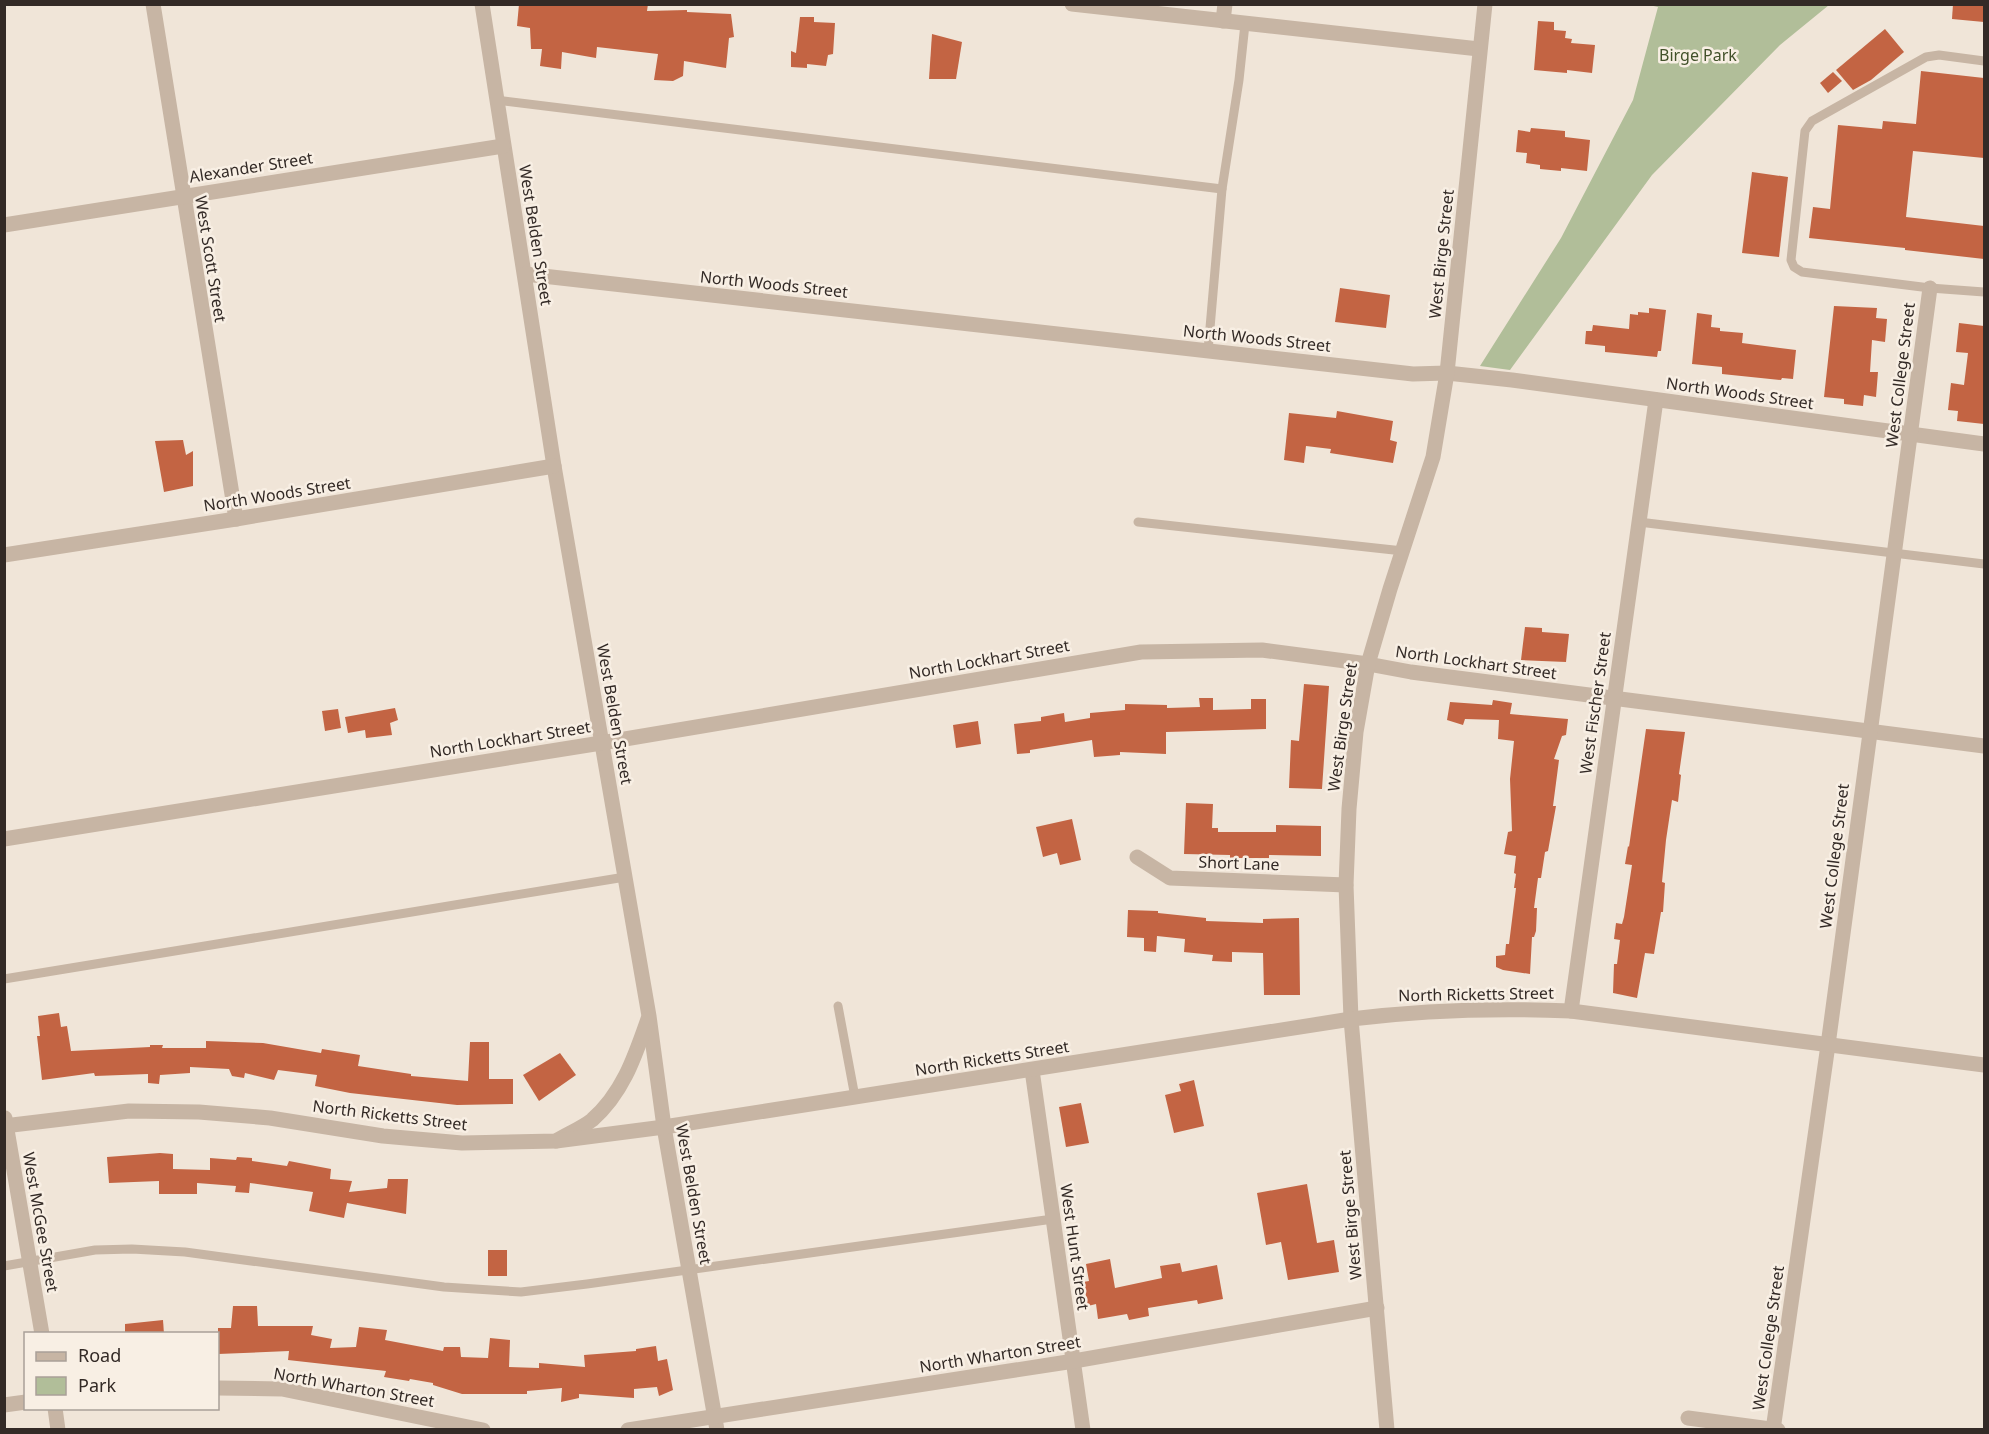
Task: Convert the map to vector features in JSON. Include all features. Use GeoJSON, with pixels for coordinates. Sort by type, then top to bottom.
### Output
{"type":"FeatureCollection","features":[{"type":"Feature","properties":{"kind":"street","name":"West Scott Street"},"geometry":{"type":"LineString","coordinates":[[153,4],[236,519]]}},
{"type":"Feature","properties":{"kind":"street","name":"West Belden Street"},"geometry":{"type":"LineString","coordinates":[[482,4],[554,466],[649,1016],[664,1127],[716,1422]]}},
{"type":"Feature","properties":{"kind":"street"},"geometry":{"type":"LineString","coordinates":[[1072,4],[1479,49]]}},
{"type":"Feature","properties":{"kind":"street"},"geometry":{"type":"LineString","coordinates":[[1223,21],[1225,4]]}},
{"type":"Feature","properties":{"kind":"street","name":"West Birge Street"},"geometry":{"type":"LineString","coordinates":[[1387,1430],[1351,1019],[1346,885],[1349,809],[1356,732],[1368,664],[1433,457],[1447,373],[1485,4]]}},
{"type":"Feature","properties":{"kind":"street","name":"Alexander Street"},"geometry":{"type":"LineString","coordinates":[[4,225],[503,146]]}},
{"type":"Feature","properties":{"kind":"street","name":"North Woods Street"},"geometry":{"type":"LineString","coordinates":[[525,274],[1413,374],[1447,373],[1512,380],[1984,444]]}},
{"type":"Feature","properties":{"kind":"street","name":"West College Street"},"geometry":{"type":"LineString","coordinates":[[1773,1429],[1828,1045],[1930,288]]}},
{"type":"Feature","properties":{"kind":"street","name":"West Fischer Street"},"geometry":{"type":"LineString","coordinates":[[1571,1011],[1656,400]]}},
{"type":"Feature","properties":{"kind":"street","name":"North Woods Street"},"geometry":{"type":"LineString","coordinates":[[4,555],[554,466]]}},
{"type":"Feature","properties":{"kind":"street","name":"North Lockhart Street"},"geometry":{"type":"LineString","coordinates":[[4,839],[601,743],[1141,652],[1263,650],[1411,672],[1984,746]]}},
{"type":"Feature","properties":{"kind":"street","name":"Short Lane"},"geometry":{"type":"LineString","coordinates":[[1137,857],[1170,879],[1346,885]]}},
{"type":"Feature","properties":{"kind":"street","name":"North Ricketts Street"},"geometry":{"type":"LineString","coordinates":[[5,1123],[129,1111],[199,1112],[270,1118],[383,1136],[462,1143],[556,1141],[664,1127],[1394,1013],[1504,1009],[1571,1011],[1984,1065]]}},
{"type":"Feature","properties":{"kind":"street"},"geometry":{"type":"LineString","coordinates":[[556,1141],[592,1120],[614,1095],[631,1068],[649,1016]]}},
{"type":"Feature","properties":{"kind":"street","name":"West Hunt Street"},"geometry":{"type":"LineString","coordinates":[[1032,1070],[1083,1430]]}},
{"type":"Feature","properties":{"kind":"street","name":"West McGee Street"},"geometry":{"type":"LineString","coordinates":[[5,1123],[42,1332]]}},
{"type":"Feature","properties":{"kind":"street","name":"North Wharton Street"},"geometry":{"type":"LineString","coordinates":[[628,1430],[716,1422],[1377,1308]]}},
{"type":"Feature","properties":{"kind":"street","name":"North Wharton Street"},"geometry":{"type":"LineString","coordinates":[[219,1388],[282,1389],[483,1430]]}},
{"type":"Feature","properties":{"kind":"street"},"geometry":{"type":"LineString","coordinates":[[4,1405],[24,1402]]}},
{"type":"Feature","properties":{"kind":"street"},"geometry":{"type":"LineString","coordinates":[[55,1410],[58,1430]]}},
{"type":"Feature","properties":{"kind":"street"},"geometry":{"type":"LineString","coordinates":[[1688,1418],[1778,1430]]}},
{"type":"Feature","properties":{"kind":"lane"},"geometry":{"type":"LineString","coordinates":[[1208,351],[1222,189],[1245,24]]}},
{"type":"Feature","properties":{"kind":"lane"},"geometry":{"type":"LineString","coordinates":[[1984,61],[1939,55],[1926,57],[1812,122],[1805,131],[1791,260],[1794,267],[1802,272],[1930,288],[1984,292]]}},
{"type":"Feature","properties":{"kind":"lane"},"geometry":{"type":"LineString","coordinates":[[496,100],[1222,189]]}},
{"type":"Feature","properties":{"kind":"lane"},"geometry":{"type":"LineString","coordinates":[[1138,522],[1403,551]]}},
{"type":"Feature","properties":{"kind":"lane"},"geometry":{"type":"LineString","coordinates":[[1639,522],[1984,564]]}},
{"type":"Feature","properties":{"kind":"lane"},"geometry":{"type":"LineString","coordinates":[[4,979],[624,877]]}},
{"type":"Feature","properties":{"kind":"lane"},"geometry":{"type":"LineString","coordinates":[[838,1006],[855,1097]]}},
{"type":"Feature","properties":{"kind":"lane"},"geometry":{"type":"LineString","coordinates":[[4,1266],[95,1250],[185,1252],[444,1287],[521,1292],[1053,1219]]}},
{"type":"Feature","properties":{"kind":"green space","name":"Birge Park"},"geometry":{"type":"Polygon","coordinates":[[[1649,5],[1829,5],[1780,45],[1652,175],[1510,370],[1480,366],[1561,238],[1633,100],[1658,7],[1649,5]]]}},
{"type":"Feature","properties":{"kind":"building"},"geometry":{"type":"Polygon","coordinates":[[[519,4],[648,4],[647,11],[687,10],[687,12],[731,14],[734,37],[729,38],[726,68],[684,61],[683,76],[673,81],[654,80],[658,54],[597,47],[596,58],[562,52],[561,69],[540,66],[542,49],[531,49],[530,28],[517,26],[519,4]]]}},
{"type":"Feature","properties":{"kind":"building"},"geometry":{"type":"Polygon","coordinates":[[[1953,4],[1984,4],[1984,22],[1952,19],[1953,4]]]}},
{"type":"Feature","properties":{"kind":"building"},"geometry":{"type":"Polygon","coordinates":[[[800,17],[814,17],[814,22],[835,23],[833,54],[828,55],[826,66],[807,64],[807,68],[791,67],[791,51],[796,53],[800,17]]]}},
{"type":"Feature","properties":{"kind":"building"},"geometry":{"type":"Polygon","coordinates":[[[1538,21],[1554,22],[1554,30],[1566,31],[1565,38],[1572,39],[1571,43],[1595,45],[1592,73],[1534,70],[1538,21]]]}},
{"type":"Feature","properties":{"kind":"building"},"geometry":{"type":"Polygon","coordinates":[[[1885,29],[1904,52],[1871,80],[1853,90],[1836,70],[1885,29]]]}},
{"type":"Feature","properties":{"kind":"building"},"geometry":{"type":"Polygon","coordinates":[[[932,34],[962,42],[956,79],[929,79],[932,34]]]}},
{"type":"Feature","properties":{"kind":"building"},"geometry":{"type":"Polygon","coordinates":[[[1921,71],[1984,78],[1984,158],[1913,151],[1906,217],[1984,226],[1984,259],[1809,238],[1813,207],[1830,209],[1838,125],[1882,129],[1883,121],[1916,124],[1921,71]]]}},
{"type":"Feature","properties":{"kind":"building"},"geometry":{"type":"Polygon","coordinates":[[[1833,72],[1842,81],[1828,93],[1820,83],[1833,72]]]}},
{"type":"Feature","properties":{"kind":"building"},"geometry":{"type":"Polygon","coordinates":[[[1531,128],[1565,131],[1565,137],[1590,140],[1587,171],[1561,168],[1561,171],[1540,169],[1540,165],[1526,163],[1527,153],[1516,152],[1518,130],[1530,132],[1531,128]]]}},
{"type":"Feature","properties":{"kind":"building"},"geometry":{"type":"Polygon","coordinates":[[[1752,172],[1788,177],[1779,257],[1742,253],[1752,172]]]}},
{"type":"Feature","properties":{"kind":"building"},"geometry":{"type":"Polygon","coordinates":[[[1340,288],[1390,295],[1386,328],[1335,322],[1340,288]]]}},
{"type":"Feature","properties":{"kind":"building"},"geometry":{"type":"Polygon","coordinates":[[[1834,306],[1877,308],[1876,318],[1887,319],[1885,342],[1872,340],[1870,372],[1878,372],[1876,397],[1864,395],[1863,406],[1844,404],[1844,399],[1824,397],[1834,306]]]}},
{"type":"Feature","properties":{"kind":"building"},"geometry":{"type":"Polygon","coordinates":[[[1649,308],[1666,310],[1661,351],[1658,351],[1657,357],[1605,352],[1605,346],[1585,344],[1586,331],[1592,331],[1593,325],[1629,329],[1630,314],[1649,313],[1649,308]]]}},
{"type":"Feature","properties":{"kind":"building"},"geometry":{"type":"Polygon","coordinates":[[[1697,313],[1712,315],[1711,327],[1720,328],[1720,331],[1743,333],[1742,343],[1796,350],[1793,379],[1782,378],[1781,380],[1722,374],[1722,367],[1692,364],[1697,313]]]}},
{"type":"Feature","properties":{"kind":"building"},"geometry":{"type":"Polygon","coordinates":[[[1959,323],[1984,326],[1984,424],[1957,421],[1958,411],[1948,410],[1951,383],[1964,385],[1968,353],[1956,352],[1959,323]]]}},
{"type":"Feature","properties":{"kind":"building"},"geometry":{"type":"Polygon","coordinates":[[[1337,411],[1393,421],[1390,440],[1397,442],[1393,463],[1330,453],[1331,449],[1306,446],[1304,463],[1284,460],[1289,413],[1336,418],[1337,411]]]}},
{"type":"Feature","properties":{"kind":"building"},"geometry":{"type":"Polygon","coordinates":[[[183,440],[186,455],[193,451],[193,486],[164,492],[155,441],[183,440]]]}},
{"type":"Feature","properties":{"kind":"building"},"geometry":{"type":"Polygon","coordinates":[[[1525,627],[1542,628],[1542,632],[1569,634],[1566,662],[1521,660],[1525,627]]]}},
{"type":"Feature","properties":{"kind":"building"},"geometry":{"type":"Polygon","coordinates":[[[1304,684],[1329,686],[1322,789],[1289,788],[1291,740],[1299,741],[1304,684]]]}},
{"type":"Feature","properties":{"kind":"building"},"geometry":{"type":"Polygon","coordinates":[[[1199,698],[1213,698],[1213,710],[1251,709],[1251,699],[1266,699],[1266,729],[1166,732],[1166,754],[1120,752],[1120,755],[1094,757],[1092,740],[1017,754],[1014,724],[1041,721],[1041,717],[1064,713],[1065,722],[1090,718],[1090,713],[1125,710],[1125,704],[1167,705],[1167,708],[1200,707],[1199,698]]]}},
{"type":"Feature","properties":{"kind":"building"},"geometry":{"type":"Polygon","coordinates":[[[1493,700],[1512,703],[1510,714],[1568,719],[1566,735],[1562,736],[1554,759],[1559,760],[1553,806],[1556,806],[1548,851],[1545,852],[1541,878],[1538,878],[1534,908],[1537,908],[1536,931],[1532,937],[1530,974],[1496,967],[1496,956],[1505,955],[1506,944],[1509,944],[1516,888],[1514,888],[1516,874],[1514,873],[1516,856],[1504,854],[1508,832],[1512,831],[1510,779],[1514,741],[1498,739],[1499,720],[1465,719],[1463,725],[1447,720],[1450,702],[1492,705],[1493,700]]]}},
{"type":"Feature","properties":{"kind":"building"},"geometry":{"type":"Polygon","coordinates":[[[395,708],[398,720],[390,723],[392,735],[366,738],[365,730],[348,733],[345,717],[395,708]]]}},
{"type":"Feature","properties":{"kind":"building"},"geometry":{"type":"Polygon","coordinates":[[[338,709],[341,728],[325,731],[322,711],[338,709]]]}},
{"type":"Feature","properties":{"kind":"building"},"geometry":{"type":"Polygon","coordinates":[[[978,721],[981,744],[956,748],[953,725],[978,721]]]}},
{"type":"Feature","properties":{"kind":"building"},"geometry":{"type":"Polygon","coordinates":[[[1646,729],[1685,732],[1678,802],[1672,800],[1666,840],[1662,882],[1665,883],[1663,912],[1661,912],[1654,954],[1645,953],[1637,998],[1613,993],[1614,964],[1617,964],[1620,940],[1614,939],[1616,923],[1622,924],[1624,917],[1632,865],[1625,864],[1646,729]]]}},
{"type":"Feature","properties":{"kind":"building"},"geometry":{"type":"Polygon","coordinates":[[[1186,803],[1213,804],[1212,828],[1218,828],[1218,832],[1276,832],[1276,825],[1321,826],[1321,856],[1269,855],[1269,858],[1230,858],[1230,855],[1184,854],[1186,803]]]}},
{"type":"Feature","properties":{"kind":"building"},"geometry":{"type":"Polygon","coordinates":[[[1072,819],[1081,860],[1060,865],[1057,853],[1043,857],[1036,827],[1072,819]]]}},
{"type":"Feature","properties":{"kind":"building"},"geometry":{"type":"Polygon","coordinates":[[[1128,910],[1158,911],[1158,913],[1206,918],[1206,921],[1263,923],[1263,919],[1299,918],[1300,995],[1264,995],[1263,953],[1232,952],[1232,962],[1212,961],[1213,955],[1184,952],[1185,939],[1157,936],[1156,952],[1144,951],[1144,938],[1127,937],[1128,910]]]}},
{"type":"Feature","properties":{"kind":"building"},"geometry":{"type":"Polygon","coordinates":[[[59,1013],[61,1027],[67,1026],[71,1051],[150,1047],[150,1045],[163,1045],[162,1048],[206,1048],[206,1041],[263,1043],[321,1053],[322,1049],[360,1055],[358,1066],[411,1074],[411,1076],[468,1081],[470,1042],[489,1042],[489,1079],[513,1079],[513,1104],[457,1105],[350,1093],[315,1086],[317,1075],[278,1070],[274,1080],[245,1073],[244,1078],[232,1076],[229,1069],[190,1067],[190,1073],[160,1075],[159,1084],[148,1083],[148,1074],[95,1076],[94,1073],[42,1080],[37,1036],[40,1036],[38,1016],[59,1013]]]}},
{"type":"Feature","properties":{"kind":"building"},"geometry":{"type":"Polygon","coordinates":[[[560,1053],[576,1075],[539,1101],[523,1075],[560,1053]]]}},
{"type":"Feature","properties":{"kind":"building"},"geometry":{"type":"Polygon","coordinates":[[[1194,1080],[1204,1126],[1174,1133],[1165,1095],[1181,1091],[1179,1084],[1194,1080]]]}},
{"type":"Feature","properties":{"kind":"building"},"geometry":{"type":"Polygon","coordinates":[[[1081,1103],[1089,1143],[1066,1147],[1059,1107],[1081,1103]]]}},
{"type":"Feature","properties":{"kind":"building"},"geometry":{"type":"Polygon","coordinates":[[[173,1154],[173,1169],[210,1170],[210,1158],[236,1160],[237,1157],[287,1166],[289,1161],[331,1169],[330,1179],[352,1181],[349,1192],[387,1188],[388,1179],[408,1179],[406,1214],[347,1203],[344,1218],[309,1211],[313,1192],[250,1183],[249,1193],[235,1192],[236,1186],[197,1183],[197,1194],[159,1194],[159,1181],[109,1183],[107,1157],[173,1154]]]}},
{"type":"Feature","properties":{"kind":"building"},"geometry":{"type":"Polygon","coordinates":[[[1307,1184],[1317,1243],[1334,1240],[1339,1272],[1288,1280],[1281,1242],[1266,1245],[1257,1193],[1307,1184]]]}},
{"type":"Feature","properties":{"kind":"building"},"geometry":{"type":"Polygon","coordinates":[[[488,1250],[507,1250],[507,1276],[488,1276],[488,1250]]]}},
{"type":"Feature","properties":{"kind":"building"},"geometry":{"type":"Polygon","coordinates":[[[1110,1259],[1115,1288],[1162,1278],[1160,1266],[1180,1263],[1182,1272],[1217,1265],[1223,1299],[1198,1304],[1197,1300],[1148,1308],[1149,1316],[1129,1320],[1127,1314],[1098,1319],[1096,1304],[1088,1306],[1083,1282],[1089,1281],[1086,1264],[1110,1259]]]}},
{"type":"Feature","properties":{"kind":"building"},"geometry":{"type":"Polygon","coordinates":[[[233,1306],[257,1306],[258,1326],[313,1326],[311,1335],[332,1339],[330,1348],[356,1347],[359,1327],[387,1330],[385,1340],[443,1351],[444,1347],[460,1347],[461,1357],[488,1358],[490,1338],[510,1340],[509,1367],[539,1368],[539,1363],[585,1367],[584,1355],[636,1351],[636,1349],[656,1346],[658,1361],[667,1359],[673,1390],[659,1396],[657,1387],[634,1389],[634,1398],[579,1394],[579,1398],[561,1402],[562,1388],[527,1391],[527,1394],[462,1394],[433,1385],[433,1383],[384,1377],[386,1371],[288,1360],[289,1351],[219,1354],[218,1328],[231,1328],[233,1306]]]}},
{"type":"Feature","properties":{"kind":"building"},"geometry":{"type":"Polygon","coordinates":[[[163,1320],[164,1332],[125,1332],[125,1324],[163,1320]]]}}]}
